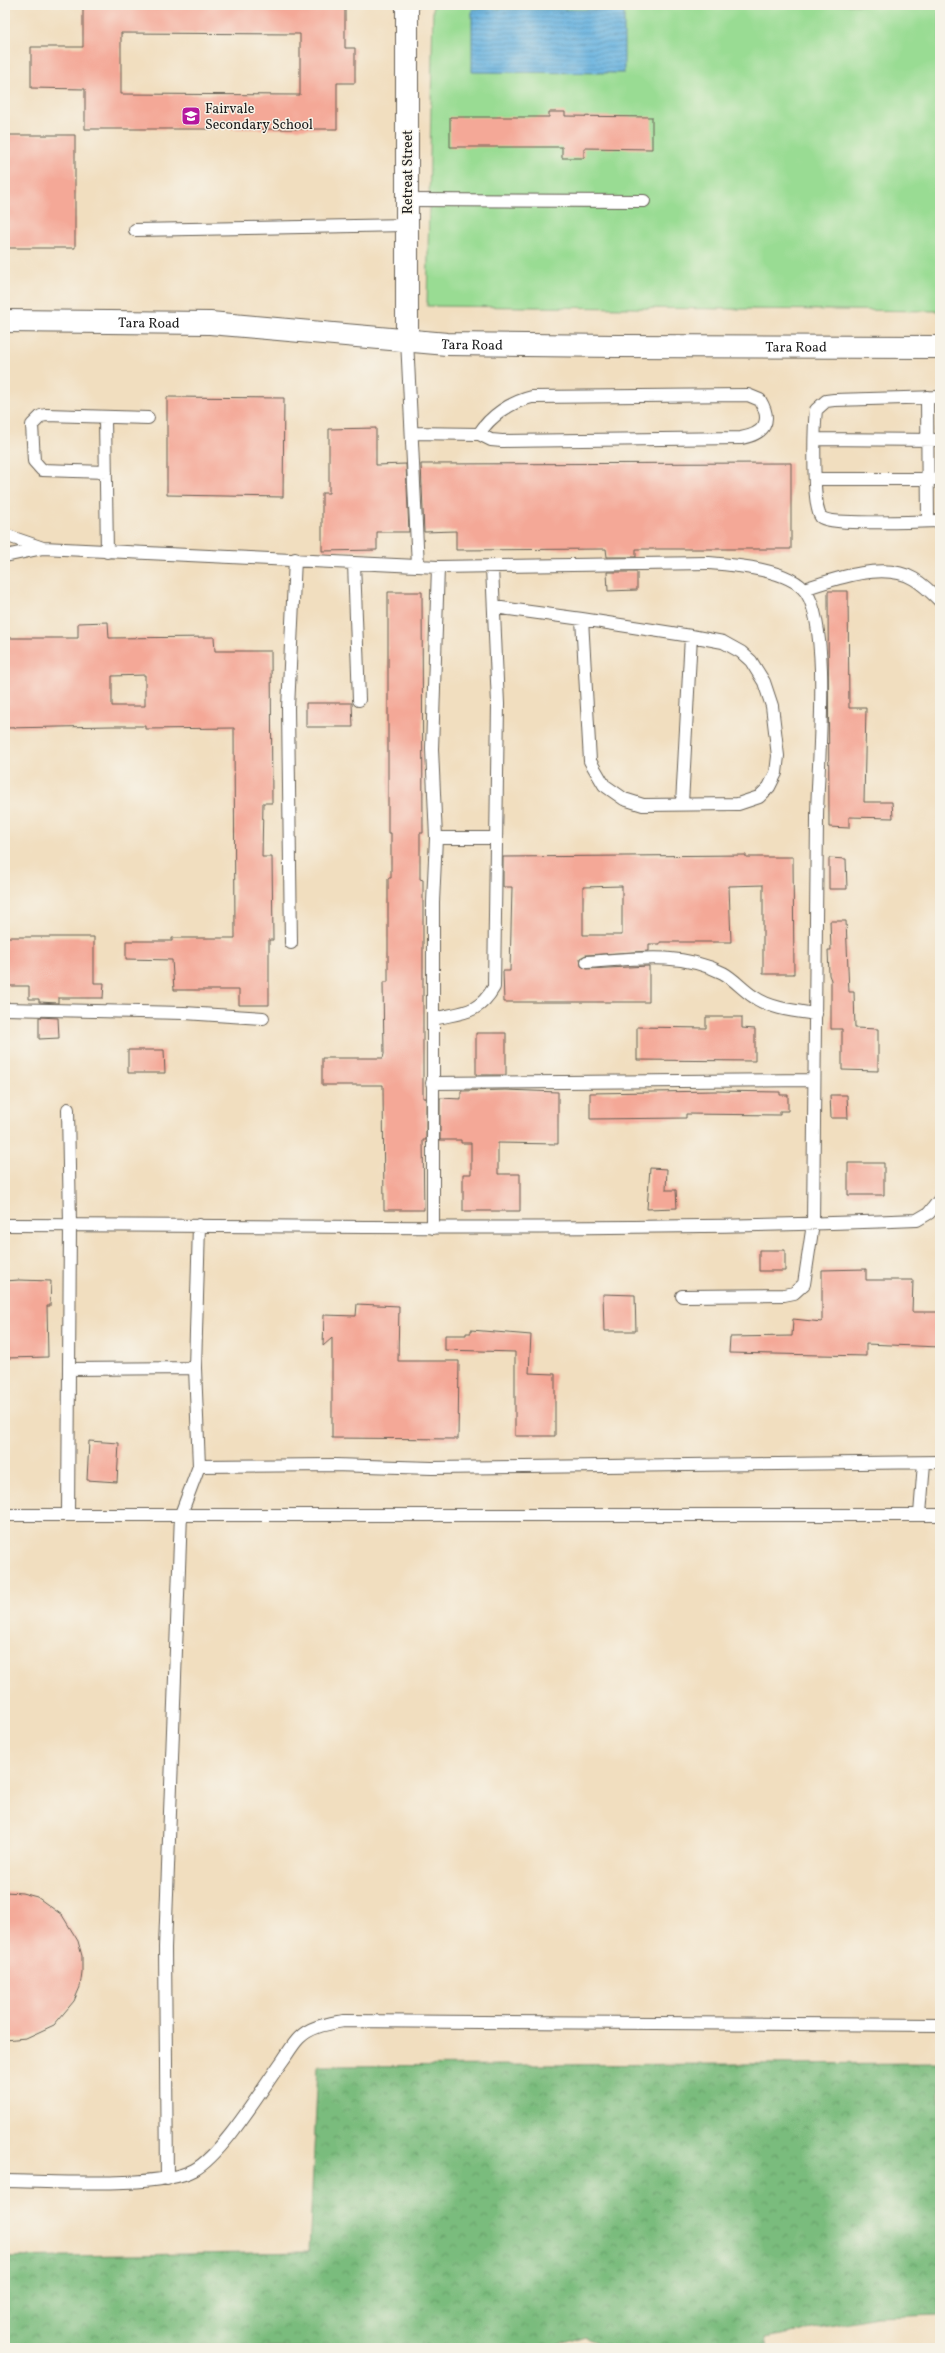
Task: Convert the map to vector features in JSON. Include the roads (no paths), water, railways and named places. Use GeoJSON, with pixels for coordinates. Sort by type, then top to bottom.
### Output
{"type":"FeatureCollection","features":[{"type":"Feature","properties":{"kind":"street","name":"Retreat Street"},"geometry":{"type":"LineString","coordinates":[[407,5],[407,340]]}},
{"type":"Feature","properties":{"kind":"street","name":"Tara Road"},"geometry":{"type":"LineString","coordinates":[[5,321],[210,323],[447,344],[940,347]]}},
{"type":"Feature","properties":{"kind":"lane"},"geometry":{"type":"LineString","coordinates":[[407,200],[644,201]]}},
{"type":"Feature","properties":{"kind":"lane"},"geometry":{"type":"LineString","coordinates":[[135,230],[407,225]]}},
{"type":"Feature","properties":{"kind":"lane"},"geometry":{"type":"LineString","coordinates":[[407,340],[418,566]]}},
{"type":"Feature","properties":{"kind":"lane"},"geometry":{"type":"LineString","coordinates":[[412,433],[479,434],[491,440],[502,441],[741,438],[758,433],[763,428],[766,416],[760,400],[748,394],[532,397],[522,399],[505,408],[479,434]]}},
{"type":"Feature","properties":{"kind":"lane"},"geometry":{"type":"LineString","coordinates":[[927,397],[928,440],[934,479],[934,521],[827,520],[818,512],[815,498],[816,410],[826,401],[844,399],[927,397],[940,397]]}},
{"type":"Feature","properties":{"kind":"lane"},"geometry":{"type":"LineString","coordinates":[[106,472],[42,470],[34,461],[32,424],[41,416],[148,418]]}},
{"type":"Feature","properties":{"kind":"lane"},"geometry":{"type":"LineString","coordinates":[[105,418],[107,552]]}},
{"type":"Feature","properties":{"kind":"lane"},"geometry":{"type":"LineString","coordinates":[[815,439],[940,440]]}},
{"type":"Feature","properties":{"kind":"lane"},"geometry":{"type":"LineString","coordinates":[[816,479],[934,479]]}},
{"type":"Feature","properties":{"kind":"lane"},"geometry":{"type":"LineString","coordinates":[[5,535],[43,548],[438,567],[708,563],[743,566],[770,572],[793,581],[804,590],[814,606],[818,623],[821,678],[817,818],[814,1224],[804,1284],[794,1293],[784,1295],[682,1296]]}},
{"type":"Feature","properties":{"kind":"lane"},"geometry":{"type":"LineString","coordinates":[[5,556],[43,548]]}},
{"type":"Feature","properties":{"kind":"lane"},"geometry":{"type":"LineString","coordinates":[[291,943],[288,708],[295,559]]}},
{"type":"Feature","properties":{"kind":"lane"},"geometry":{"type":"LineString","coordinates":[[354,563],[359,700]]}},
{"type":"Feature","properties":{"kind":"lane"},"geometry":{"type":"LineString","coordinates":[[433,1228],[432,902],[436,838],[432,750],[438,567]]}},
{"type":"Feature","properties":{"kind":"lane"},"geometry":{"type":"LineString","coordinates":[[433,1019],[474,1010],[486,1002],[494,987],[498,704],[492,567]]}},
{"type":"Feature","properties":{"kind":"lane"},"geometry":{"type":"LineString","coordinates":[[804,590],[846,575],[892,572],[913,578],[940,601]]}},
{"type":"Feature","properties":{"kind":"lane"},"geometry":{"type":"LineString","coordinates":[[494,608],[582,619],[691,636],[723,642],[741,652],[751,661],[764,682],[772,706],[778,756],[776,773],[769,787],[759,796],[738,804],[643,805],[624,799],[604,785],[590,761],[582,619]]}},
{"type":"Feature","properties":{"kind":"lane"},"geometry":{"type":"LineString","coordinates":[[682,804],[691,636]]}},
{"type":"Feature","properties":{"kind":"lane"},"geometry":{"type":"LineString","coordinates":[[436,838],[495,838]]}},
{"type":"Feature","properties":{"kind":"lane"},"geometry":{"type":"LineString","coordinates":[[587,962],[657,958],[689,960],[723,973],[755,998],[780,1008],[816,1014]]}},
{"type":"Feature","properties":{"kind":"lane"},"geometry":{"type":"LineString","coordinates":[[5,1009],[184,1013],[263,1018]]}},
{"type":"Feature","properties":{"kind":"lane"},"geometry":{"type":"LineString","coordinates":[[432,1083],[814,1080]]}},
{"type":"Feature","properties":{"kind":"lane"},"geometry":{"type":"LineString","coordinates":[[68,1108],[70,1225],[68,1515]]}},
{"type":"Feature","properties":{"kind":"lane"},"geometry":{"type":"LineString","coordinates":[[5,1225],[199,1225],[433,1228],[814,1224],[917,1220],[929,1213],[940,1199]]}},
{"type":"Feature","properties":{"kind":"lane"},"geometry":{"type":"LineString","coordinates":[[167,2178],[165,1948],[181,1514],[199,1466],[195,1368],[199,1225]]}},
{"type":"Feature","properties":{"kind":"lane"},"geometry":{"type":"LineString","coordinates":[[69,1369],[195,1368]]}},
{"type":"Feature","properties":{"kind":"lane"},"geometry":{"type":"LineString","coordinates":[[199,1466],[334,1465],[432,1468],[940,1462]]}},
{"type":"Feature","properties":{"kind":"lane"},"geometry":{"type":"LineString","coordinates":[[920,1514],[924,1463]]}},
{"type":"Feature","properties":{"kind":"lane"},"geometry":{"type":"LineString","coordinates":[[5,1515],[940,1515]]}},
{"type":"Feature","properties":{"kind":"lane"},"geometry":{"type":"LineString","coordinates":[[5,2181],[126,2181],[167,2178],[194,2170],[212,2157],[299,2038],[319,2026],[337,2022],[940,2025]]}},
{"type":"Feature","properties":{"kind":"water"},"geometry":{"type":"Polygon","coordinates":[[[472,9],[624,10],[624,73],[472,72],[472,9]]]}},
{"type":"Feature","properties":{"kind":"place","name":"Fairvale Secondary School"},"geometry":{"type":"Point","coordinates":[191,116]}}]}
